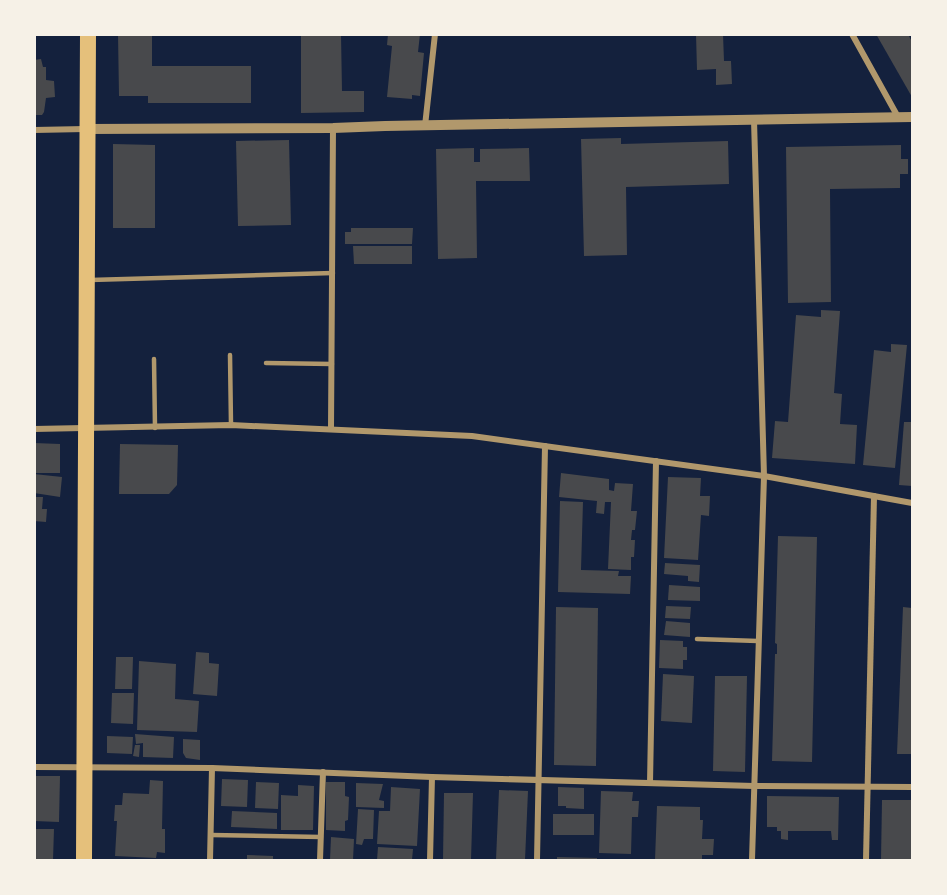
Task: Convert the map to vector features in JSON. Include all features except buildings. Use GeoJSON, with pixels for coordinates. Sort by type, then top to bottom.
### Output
{"type":"FeatureCollection","features":[{"type":"Feature","properties":{"kind":"highway"},"geometry":{"type":"LineString","coordinates":[[84,861],[88,34]]}},
{"type":"Feature","properties":{"kind":"street"},"geometry":{"type":"LineString","coordinates":[[425,126],[435,34]]}},
{"type":"Feature","properties":{"kind":"street"},"geometry":{"type":"LineString","coordinates":[[852,34],[898,117]]}},
{"type":"Feature","properties":{"kind":"street"},"geometry":{"type":"LineString","coordinates":[[34,130],[333,128],[912,117]]}},
{"type":"Feature","properties":{"kind":"street"},"geometry":{"type":"LineString","coordinates":[[753,120],[764,476],[753,861]]}},
{"type":"Feature","properties":{"kind":"street"},"geometry":{"type":"LineString","coordinates":[[332,429],[333,128]]}},
{"type":"Feature","properties":{"kind":"street"},"geometry":{"type":"LineString","coordinates":[[34,429],[231,425],[472,436],[764,476],[912,502]]}},
{"type":"Feature","properties":{"kind":"street"},"geometry":{"type":"LineString","coordinates":[[537,861],[545,446]]}},
{"type":"Feature","properties":{"kind":"street"},"geometry":{"type":"LineString","coordinates":[[650,783],[656,461]]}},
{"type":"Feature","properties":{"kind":"street"},"geometry":{"type":"LineString","coordinates":[[866,861],[874,496]]}},
{"type":"Feature","properties":{"kind":"street"},"geometry":{"type":"LineString","coordinates":[[34,767],[212,768],[754,786],[912,787]]}},
{"type":"Feature","properties":{"kind":"street"},"geometry":{"type":"LineString","coordinates":[[210,861],[212,768]]}},
{"type":"Feature","properties":{"kind":"street"},"geometry":{"type":"LineString","coordinates":[[320,861],[323,771]]}},
{"type":"Feature","properties":{"kind":"street"},"geometry":{"type":"LineString","coordinates":[[430,861],[432,777]]}},
{"type":"Feature","properties":{"kind":"lane"},"geometry":{"type":"LineString","coordinates":[[87,280],[333,273]]}},
{"type":"Feature","properties":{"kind":"lane"},"geometry":{"type":"LineString","coordinates":[[230,355],[231,425]]}},
{"type":"Feature","properties":{"kind":"lane"},"geometry":{"type":"LineString","coordinates":[[154,359],[155,428]]}},
{"type":"Feature","properties":{"kind":"lane"},"geometry":{"type":"LineString","coordinates":[[266,363],[332,364]]}},
{"type":"Feature","properties":{"kind":"lane"},"geometry":{"type":"LineString","coordinates":[[697,639],[758,641]]}},
{"type":"Feature","properties":{"kind":"lane"},"geometry":{"type":"LineString","coordinates":[[211,835],[321,837]]}}]}
